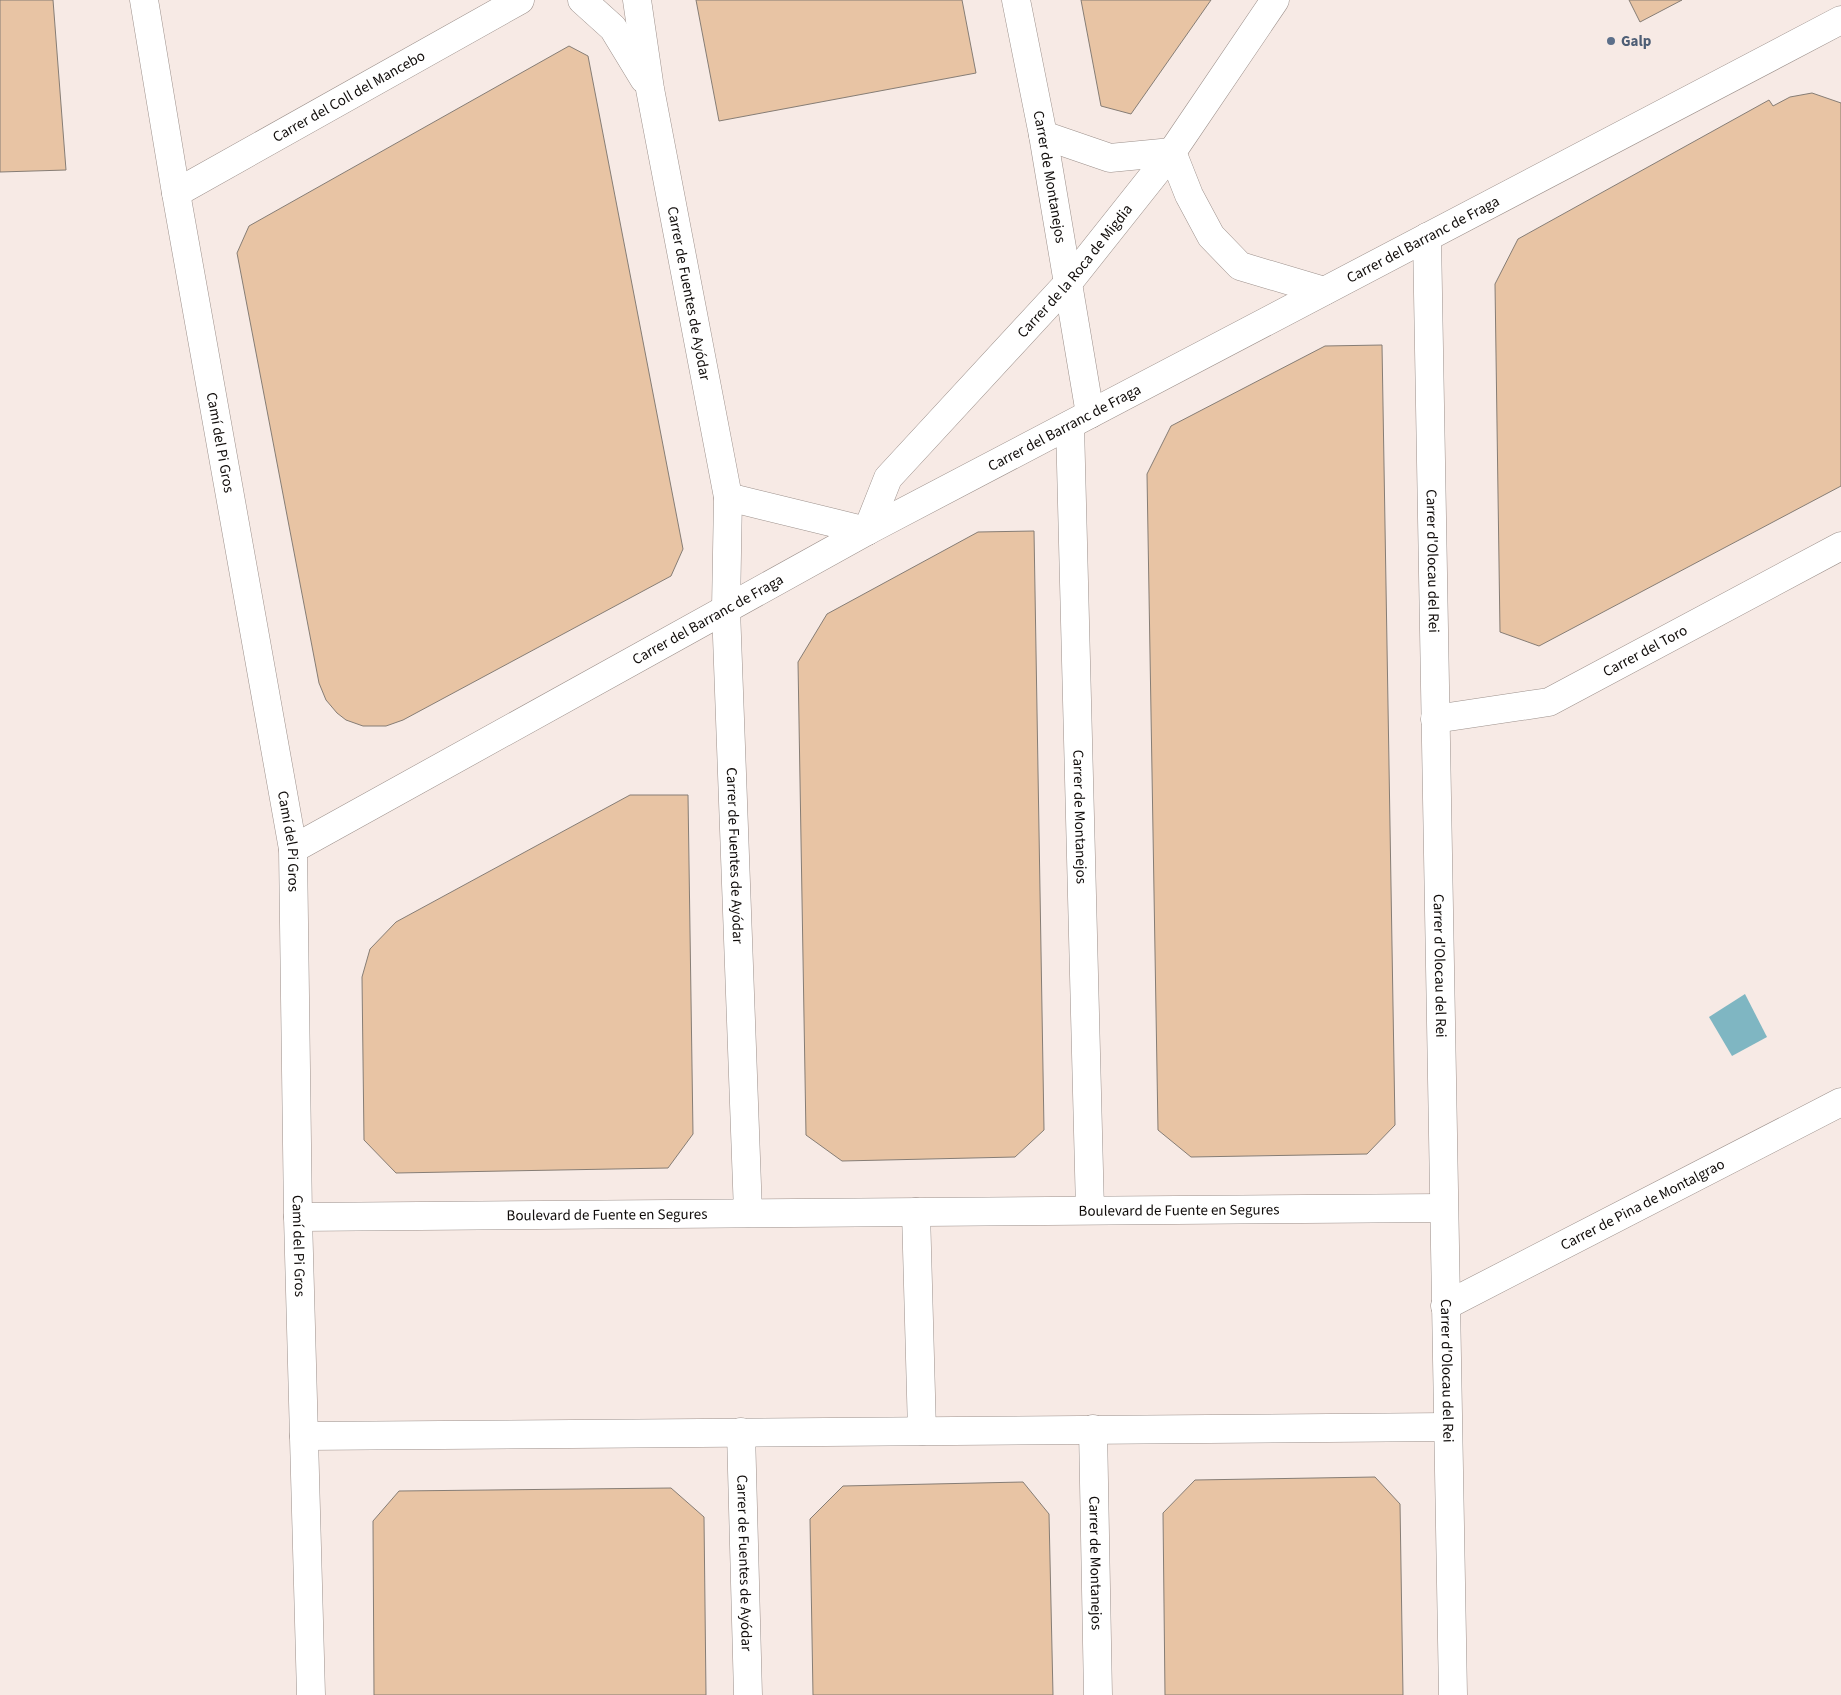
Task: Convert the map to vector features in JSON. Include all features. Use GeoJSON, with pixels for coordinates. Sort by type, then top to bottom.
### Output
{"type":"FeatureCollection","features":[{"type":"Feature","properties":{"kind":"street","name":"Camí del Pi Gros"},"geometry":{"type":"LineString","coordinates":[[144,0],[176,193],[293,848],[298,1217],[311,1695]]}},
{"type":"Feature","properties":{"kind":"street","name":"Carrer del Coll del Mancebo"},"geometry":{"type":"LineString","coordinates":[[176,193],[520,0]]}},
{"type":"Feature","properties":{"kind":"street","name":"Carrer de Fuentes de Ayódar"},"geometry":{"type":"LineString","coordinates":[[582,0],[613,28],[650,88]]}},
{"type":"Feature","properties":{"kind":"street","name":"Carrer de Fuentes de Ayódar"},"geometry":{"type":"LineString","coordinates":[[637,0],[650,88],[728,497],[726,609],[748,1213]]}},
{"type":"Feature","properties":{"kind":"street","name":"Carrer de Montanejos"},"geometry":{"type":"LineString","coordinates":[[1016,0],[1068,283],[1080,419],[1090,1210]]}},
{"type":"Feature","properties":{"kind":"street","name":"Carrer de la Roca de Migdia"},"geometry":{"type":"LineString","coordinates":[[867,531],[888,478],[1068,283],[1172,152],[1275,0]]}},
{"type":"Feature","properties":{"kind":"street","name":"Carrer del Barranc de Fraga"},"geometry":{"type":"LineString","coordinates":[[293,848],[867,531],[1841,20]]}},
{"type":"Feature","properties":{"kind":"street"},"geometry":{"type":"LineString","coordinates":[[1042,135],[1110,158],[1172,152],[1188,195],[1211,236],[1240,266],[1324,291]]}},
{"type":"Feature","properties":{"kind":"street","name":"Carrer d'Olocau del Rei"},"geometry":{"type":"LineString","coordinates":[[1427,237],[1453,1695]]}},
{"type":"Feature","properties":{"kind":"street"},"geometry":{"type":"LineString","coordinates":[[728,497],[867,531]]}},
{"type":"Feature","properties":{"kind":"street","name":"Carrer del Toro"},"geometry":{"type":"LineString","coordinates":[[1435,719],[1549,702],[1841,546]]}},
{"type":"Feature","properties":{"kind":"street","name":"Carrer de Pina de Montalgrao"},"geometry":{"type":"LineString","coordinates":[[1445,1306],[1841,1102]]}},
{"type":"Feature","properties":{"kind":"street","name":"Boulevard de Fuente en Segures"},"geometry":{"type":"LineString","coordinates":[[298,1217],[1443,1208]]}},
{"type":"Feature","properties":{"kind":"street"},"geometry":{"type":"LineString","coordinates":[[916,1212],[922,1431]]}},
{"type":"Feature","properties":{"kind":"street"},"geometry":{"type":"LineString","coordinates":[[304,1436],[1447,1427]]}},
{"type":"Feature","properties":{"kind":"street","name":"Carrer de Montanejos"},"geometry":{"type":"LineString","coordinates":[[1093,1429],[1098,1695]]}},
{"type":"Feature","properties":{"kind":"street","name":"Carrer de Fuentes de Ayódar"},"geometry":{"type":"LineString","coordinates":[[741,1432],[748,1695]]}},
{"type":"Feature","properties":{"kind":"water"},"geometry":{"type":"Polygon","coordinates":[[[1745,994],[1767,1037],[1732,1056],[1709,1017],[1745,994]]]}},
{"type":"Feature","properties":{"kind":"building"},"geometry":{"type":"Polygon","coordinates":[[[0,0],[53,0],[66,170],[0,172],[0,0]]]}},
{"type":"Feature","properties":{"kind":"building"},"geometry":{"type":"Polygon","coordinates":[[[696,0],[962,0],[976,73],[719,121],[696,0]]]}},
{"type":"Feature","properties":{"kind":"building"},"geometry":{"type":"Polygon","coordinates":[[[1081,0],[1211,0],[1131,114],[1101,106],[1081,0]]]}},
{"type":"Feature","properties":{"kind":"building"},"geometry":{"type":"Polygon","coordinates":[[[1629,0],[1682,0],[1640,22],[1629,0]]]}},
{"type":"Feature","properties":{"kind":"building"},"geometry":{"type":"Polygon","coordinates":[[[569,46],[588,56],[683,549],[671,576],[403,720],[386,726],[363,726],[346,720],[337,713],[326,700],[319,683],[237,253],[249,226],[569,46]]]}},
{"type":"Feature","properties":{"kind":"building"},"geometry":{"type":"Polygon","coordinates":[[[1812,93],[1841,103],[1841,486],[1539,646],[1500,632],[1495,284],[1518,239],[1769,100],[1773,106],[1790,97],[1812,93]]]}},
{"type":"Feature","properties":{"kind":"building"},"geometry":{"type":"Polygon","coordinates":[[[1382,345],[1395,1125],[1367,1154],[1191,1157],[1158,1130],[1147,474],[1171,426],[1325,346],[1382,345]]]}},
{"type":"Feature","properties":{"kind":"building"},"geometry":{"type":"Polygon","coordinates":[[[1034,531],[1044,1130],[1015,1157],[842,1161],[806,1135],[798,662],[827,614],[978,532],[1034,531]]]}},
{"type":"Feature","properties":{"kind":"building"},"geometry":{"type":"Polygon","coordinates":[[[630,795],[688,795],[693,1134],[668,1168],[396,1173],[364,1140],[362,977],[370,949],[396,922],[630,795]]]}},
{"type":"Feature","properties":{"kind":"building"},"geometry":{"type":"Polygon","coordinates":[[[1375,1477],[1400,1504],[1403,1695],[1165,1695],[1163,1513],[1195,1480],[1375,1477]]]}},
{"type":"Feature","properties":{"kind":"building"},"geometry":{"type":"Polygon","coordinates":[[[1023,1482],[1049,1514],[1053,1695],[813,1695],[810,1519],[843,1486],[1023,1482]]]}},
{"type":"Feature","properties":{"kind":"building"},"geometry":{"type":"Polygon","coordinates":[[[671,1488],[704,1517],[706,1695],[374,1695],[373,1521],[399,1491],[671,1488]]]}},
{"type":"Feature","properties":{"kind":"place","name":"Galp"},"geometry":{"type":"Point","coordinates":[1611,41]}}]}
